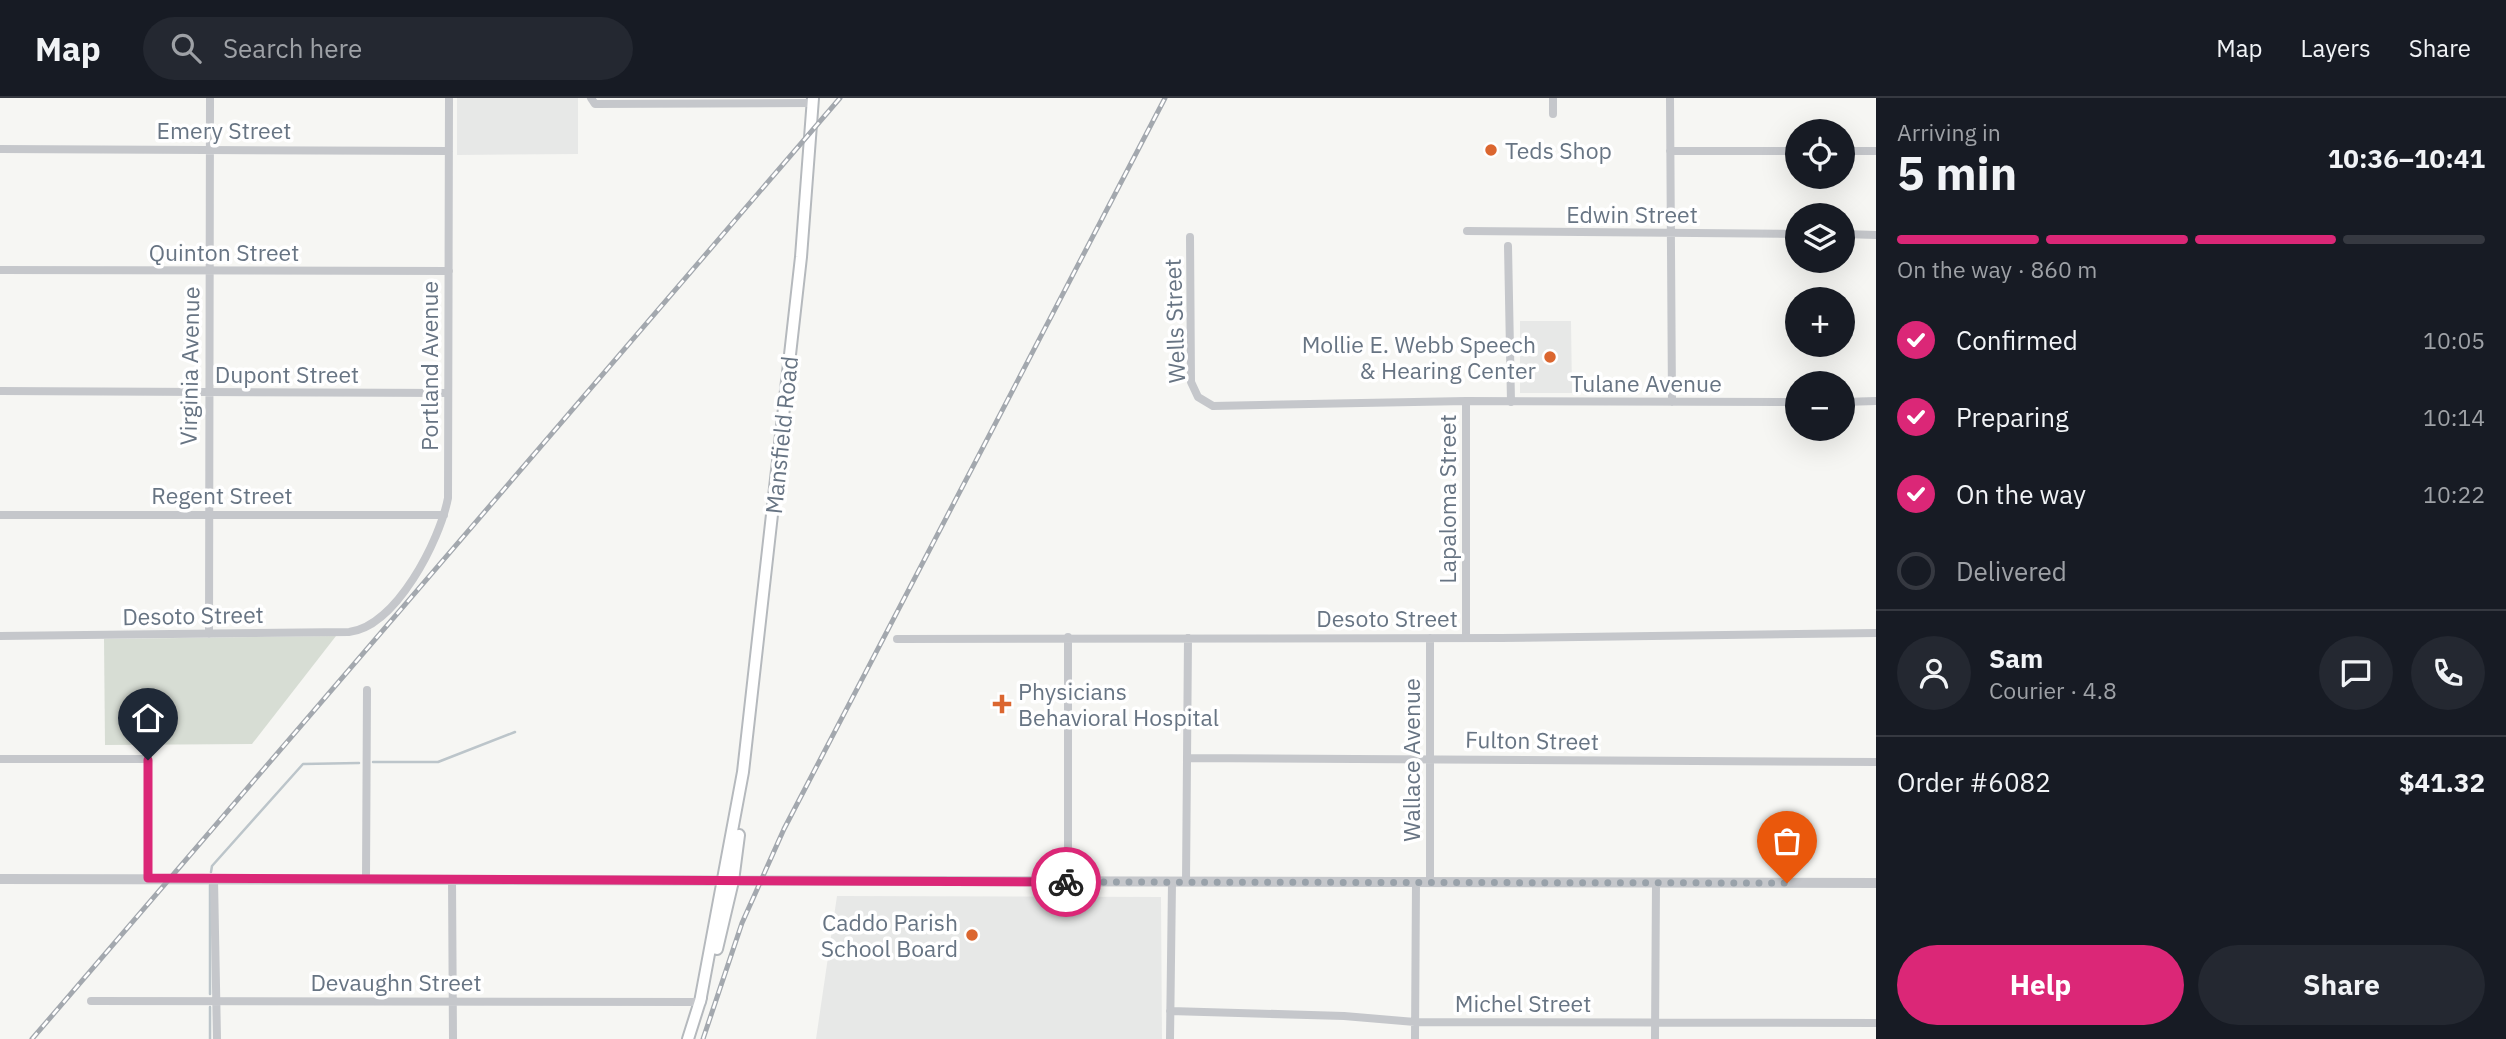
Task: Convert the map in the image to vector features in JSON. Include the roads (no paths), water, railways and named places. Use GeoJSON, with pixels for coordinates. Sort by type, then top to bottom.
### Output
{"type":"FeatureCollection","features":[{"type":"Feature","properties":{"kind":"main road","name":"Mansfield Road"},"geometry":{"type":"LineString","coordinates":[[688,1039],[718,947],[729,881],[803,245],[813,101]]}},
{"type":"Feature","properties":{"kind":"street","name":"Virginia Avenue"},"geometry":{"type":"LineString","coordinates":[[209,634],[207,514],[210,98]]}},
{"type":"Feature","properties":{"kind":"street","name":"Portland Avenue"},"geometry":{"type":"LineString","coordinates":[[382,615],[432,548],[444,515],[448,486],[449,98]]}},
{"type":"Feature","properties":{"kind":"street"},"geometry":{"type":"LineString","coordinates":[[1553,98],[1553,114]]}},
{"type":"Feature","properties":{"kind":"street"},"geometry":{"type":"LineString","coordinates":[[1670,98],[1672,402]]}},
{"type":"Feature","properties":{"kind":"street"},"geometry":{"type":"LineString","coordinates":[[593,101],[813,101]]}},
{"type":"Feature","properties":{"kind":"street","name":"Emery Street"},"geometry":{"type":"LineString","coordinates":[[0,149],[449,150]]}},
{"type":"Feature","properties":{"kind":"street"},"geometry":{"type":"LineString","coordinates":[[1670,151],[1785,151]]}},
{"type":"Feature","properties":{"kind":"street"},"geometry":{"type":"LineString","coordinates":[[1855,151],[1876,151]]}},
{"type":"Feature","properties":{"kind":"street","name":"Edwin Street"},"geometry":{"type":"LineString","coordinates":[[1467,231],[1785,234]]}},
{"type":"Feature","properties":{"kind":"street"},"geometry":{"type":"LineString","coordinates":[[1855,234],[1876,234]]}},
{"type":"Feature","properties":{"kind":"street","name":"Wells Street"},"geometry":{"type":"LineString","coordinates":[[1190,237],[1190,374],[1194,390],[1203,401]]}},
{"type":"Feature","properties":{"kind":"street"},"geometry":{"type":"LineString","coordinates":[[1508,246],[1511,402]]}},
{"type":"Feature","properties":{"kind":"street","name":"Quinton Street"},"geometry":{"type":"LineString","coordinates":[[0,270],[449,271]]}},
{"type":"Feature","properties":{"kind":"street","name":"Dupont Street"},"geometry":{"type":"LineString","coordinates":[[0,391],[449,393]]}},
{"type":"Feature","properties":{"kind":"street","name":"Tulane Avenue"},"geometry":{"type":"LineString","coordinates":[[1203,401],[1223,407],[1466,401],[1785,402]]}},
{"type":"Feature","properties":{"kind":"street","name":"Lapaloma Street"},"geometry":{"type":"LineString","coordinates":[[1466,401],[1466,638]]}},
{"type":"Feature","properties":{"kind":"street"},"geometry":{"type":"LineString","coordinates":[[1855,402],[1876,401]]}},
{"type":"Feature","properties":{"kind":"street","name":"Regent Street"},"geometry":{"type":"LineString","coordinates":[[0,515],[444,515]]}},
{"type":"Feature","properties":{"kind":"street","name":"Desoto Street"},"geometry":{"type":"LineString","coordinates":[[0,636],[349,632],[364,629],[382,615]]}},
{"type":"Feature","properties":{"kind":"street","name":"Desoto Street"},"geometry":{"type":"LineString","coordinates":[[897,639],[1466,638],[1876,633]]}},
{"type":"Feature","properties":{"kind":"street"},"geometry":{"type":"LineString","coordinates":[[1068,637],[1068,882]]}},
{"type":"Feature","properties":{"kind":"street"},"geometry":{"type":"LineString","coordinates":[[1186,882],[1188,638]]}},
{"type":"Feature","properties":{"kind":"street","name":"Wallace Avenue"},"geometry":{"type":"LineString","coordinates":[[1430,638],[1430,882]]}},
{"type":"Feature","properties":{"kind":"street"},"geometry":{"type":"LineString","coordinates":[[366,879],[367,690]]}},
{"type":"Feature","properties":{"kind":"street","name":"Fulton Street"},"geometry":{"type":"LineString","coordinates":[[1188,758],[1876,762]]}},
{"type":"Feature","properties":{"kind":"street"},"geometry":{"type":"LineString","coordinates":[[0,760],[148,760],[148,878]]}},
{"type":"Feature","properties":{"kind":"street"},"geometry":{"type":"LineString","coordinates":[[0,879],[1876,883]]}},
{"type":"Feature","properties":{"kind":"street"},"geometry":{"type":"LineString","coordinates":[[214,879],[217,1039]]}},
{"type":"Feature","properties":{"kind":"street"},"geometry":{"type":"LineString","coordinates":[[452,880],[453,1039]]}},
{"type":"Feature","properties":{"kind":"street"},"geometry":{"type":"LineString","coordinates":[[1170,1039],[1172,882]]}},
{"type":"Feature","properties":{"kind":"street"},"geometry":{"type":"LineString","coordinates":[[1415,1039],[1416,882]]}},
{"type":"Feature","properties":{"kind":"street"},"geometry":{"type":"LineString","coordinates":[[1655,1039],[1656,882]]}},
{"type":"Feature","properties":{"kind":"street","name":"Devaughn Street"},"geometry":{"type":"LineString","coordinates":[[91,1001],[700,1002]]}},
{"type":"Feature","properties":{"kind":"street","name":"Michel Street"},"geometry":{"type":"LineString","coordinates":[[1170,1011],[1344,1016],[1415,1022],[1876,1023]]}},
{"type":"Feature","properties":{"kind":"waterway"},"geometry":{"type":"LineString","coordinates":[[373,762],[438,762],[515,732]]}},
{"type":"Feature","properties":{"kind":"waterway"},"geometry":{"type":"LineString","coordinates":[[211,872],[212,866],[303,764],[359,763]]}},
{"type":"Feature","properties":{"kind":"waterway"},"geometry":{"type":"LineString","coordinates":[[210,885],[210,994]]}},
{"type":"Feature","properties":{"kind":"waterway"},"geometry":{"type":"LineString","coordinates":[[210,1007],[210,1039]]}},
{"type":"Feature","properties":{"kind":"railway"},"geometry":{"type":"LineString","coordinates":[[32,1039],[840,98]]}},
{"type":"Feature","properties":{"kind":"railway"},"geometry":{"type":"LineString","coordinates":[[703,1039],[742,923],[784,829],[1165,98]]}},
{"type":"Feature","properties":{"kind":"place","name":"Teds Shop"},"geometry":{"type":"Point","coordinates":[1491,150]}},
{"type":"Feature","properties":{"kind":"place","name":"Mollie E. Webb Speech & Hearing Center"},"geometry":{"type":"Point","coordinates":[1550,357]}},
{"type":"Feature","properties":{"kind":"place","name":"Physicians Behavioral Hospital"},"geometry":{"type":"Point","coordinates":[1002,704]}},
{"type":"Feature","properties":{"kind":"place","name":"Caddo Parish School Board"},"geometry":{"type":"Point","coordinates":[972,935]}}]}
